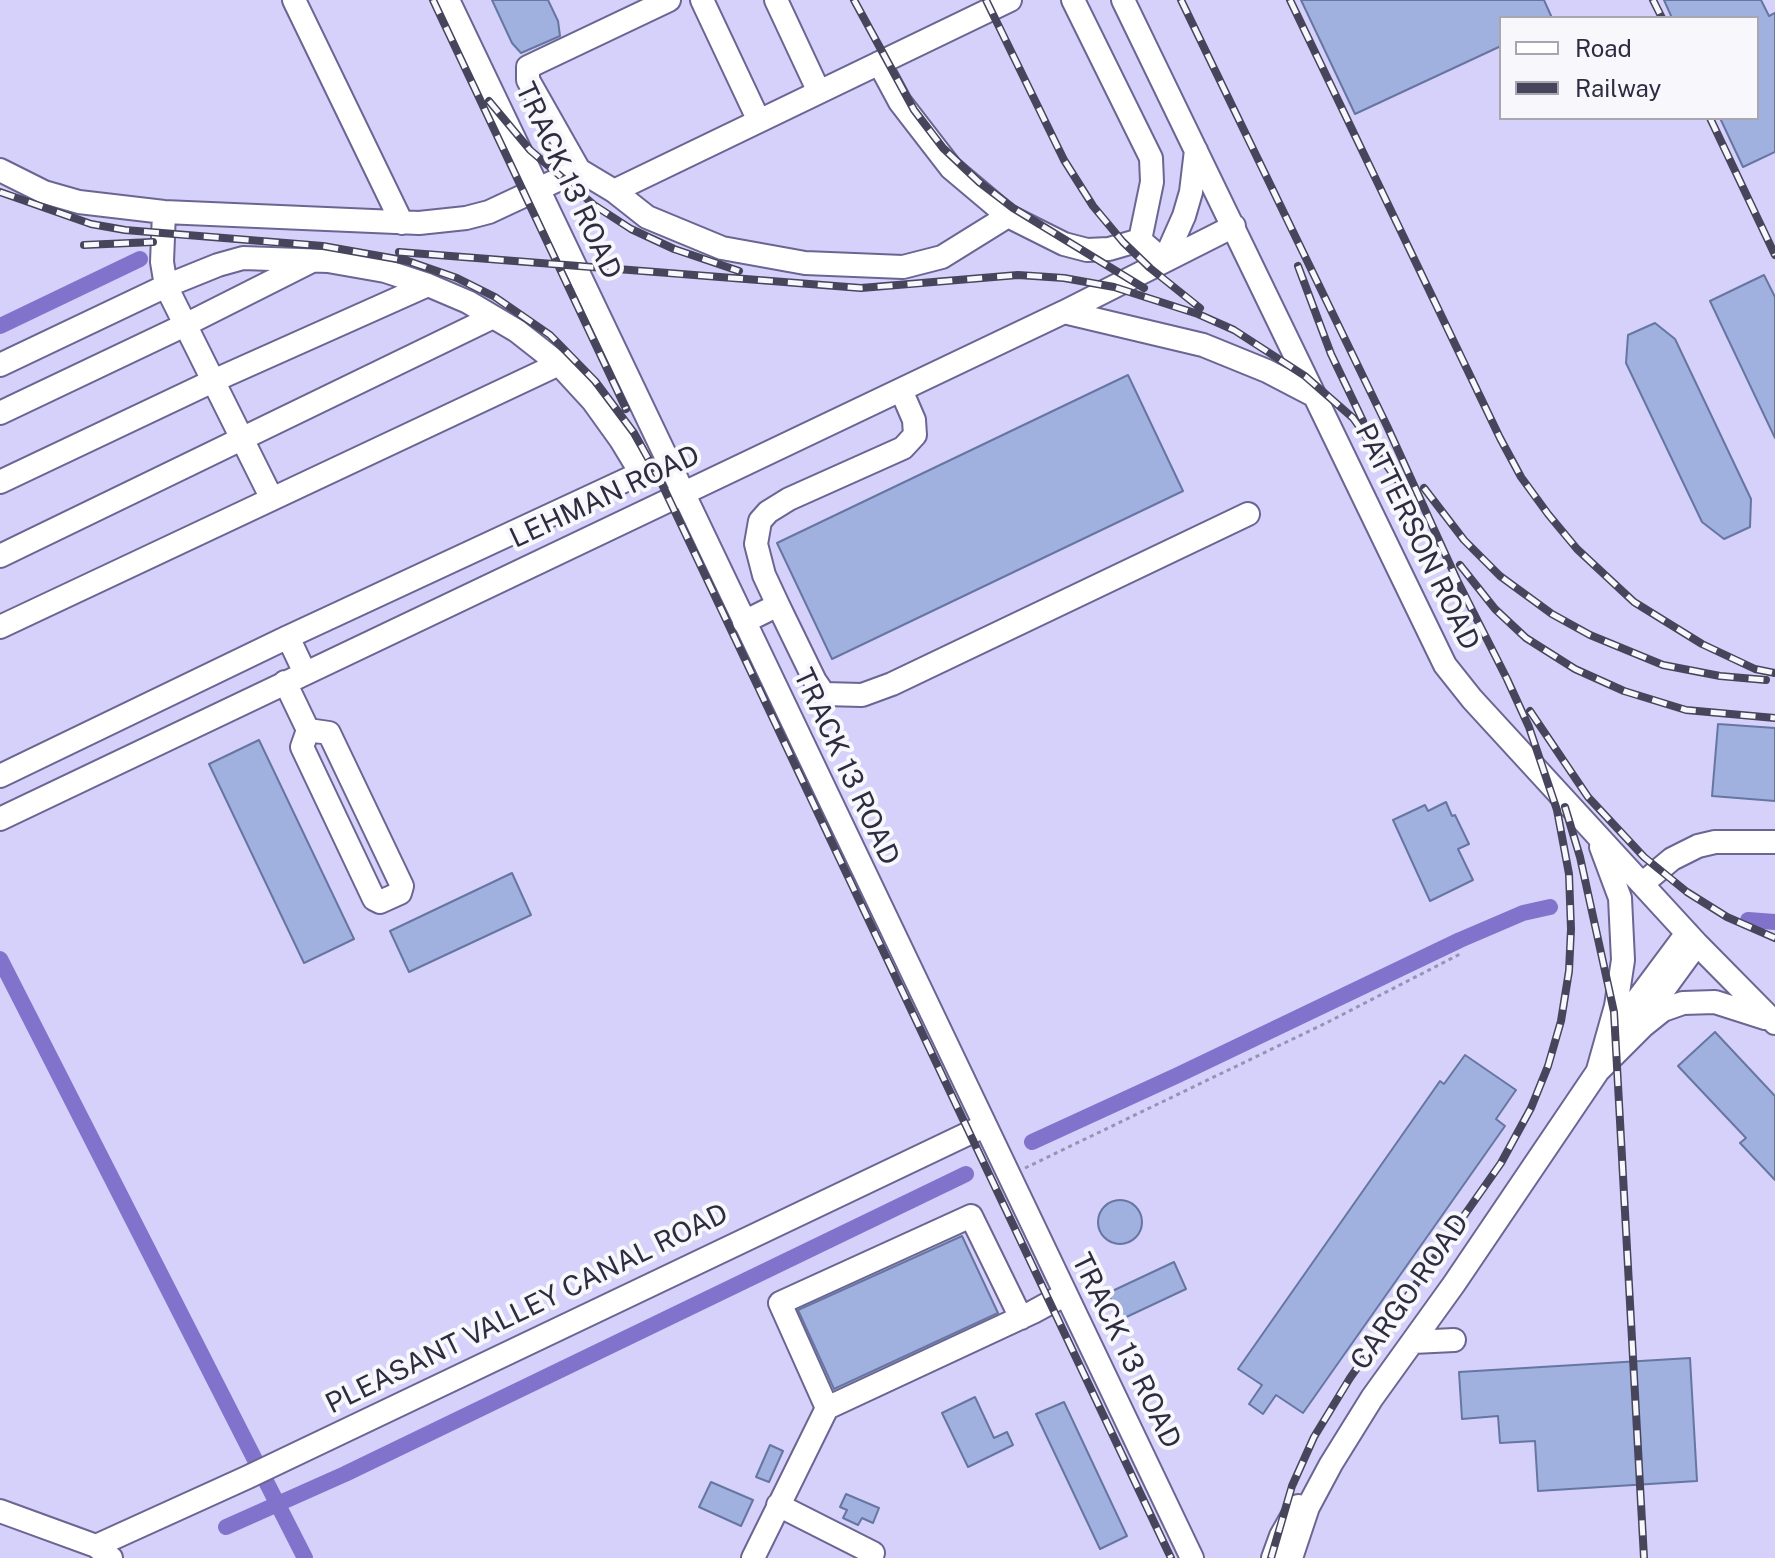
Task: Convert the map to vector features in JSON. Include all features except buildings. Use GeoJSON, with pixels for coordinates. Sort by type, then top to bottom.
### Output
{"type":"FeatureCollection","features":[{"type":"Feature","properties":{"kind":"street"},"geometry":{"type":"LineString","coordinates":[[294,0],[402,223]]}},
{"type":"Feature","properties":{"kind":"street","name":"TRACK 13 ROAD"},"geometry":{"type":"LineString","coordinates":[[448,0],[984,1126],[1191,1548]]}},
{"type":"Feature","properties":{"kind":"street"},"geometry":{"type":"LineString","coordinates":[[669,0],[528,67],[528,80],[579,170],[614,191],[647,217],[722,248],[805,263],[903,267],[942,257],[1008,216]]}},
{"type":"Feature","properties":{"kind":"street"},"geometry":{"type":"LineString","coordinates":[[702,0],[759,121]]}},
{"type":"Feature","properties":{"kind":"street"},"geometry":{"type":"LineString","coordinates":[[776,0],[819,92]]}},
{"type":"Feature","properties":{"kind":"street"},"geometry":{"type":"LineString","coordinates":[[614,191],[1010,0]]}},
{"type":"Feature","properties":{"kind":"street"},"geometry":{"type":"LineString","coordinates":[[1073,0],[1151,158],[1152,182],[1140,240]]}},
{"type":"Feature","properties":{"kind":"street","name":"PATTERSON ROAD"},"geometry":{"type":"LineString","coordinates":[[1123,0],[1445,665],[1472,699],[1642,884],[1774,1022]]}},
{"type":"Feature","properties":{"kind":"street"},"geometry":{"type":"LineString","coordinates":[[879,63],[900,102],[951,168],[1008,216],[1064,244],[1087,250],[1109,249],[1140,240]]}},
{"type":"Feature","properties":{"kind":"street"},"geometry":{"type":"LineString","coordinates":[[1140,240],[1164,261],[1184,216],[1197,149]]}},
{"type":"Feature","properties":{"kind":"street"},"geometry":{"type":"LineString","coordinates":[[0,170],[44,192],[79,202],[164,212],[402,223],[466,218],[489,212],[579,170]]}},
{"type":"Feature","properties":{"kind":"street"},"geometry":{"type":"LineString","coordinates":[[164,212],[162,262],[166,286],[272,499]]}},
{"type":"Feature","properties":{"kind":"street","name":"LEHMAN ROAD"},"geometry":{"type":"LineString","coordinates":[[0,819],[1064,312],[1234,226]]}},
{"type":"Feature","properties":{"kind":"street"},"geometry":{"type":"LineString","coordinates":[[0,365],[166,286],[243,258],[312,261],[385,271],[468,302],[517,331],[559,364],[593,401],[641,473],[288,637],[0,776]]}},
{"type":"Feature","properties":{"kind":"street"},"geometry":{"type":"LineString","coordinates":[[0,413],[312,261]]}},
{"type":"Feature","properties":{"kind":"street"},"geometry":{"type":"LineString","coordinates":[[0,482],[213,381],[428,285]]}},
{"type":"Feature","properties":{"kind":"street"},"geometry":{"type":"LineString","coordinates":[[1064,312],[1203,345],[1267,371],[1315,396]]}},
{"type":"Feature","properties":{"kind":"street"},"geometry":{"type":"LineString","coordinates":[[0,556],[493,317]]}},
{"type":"Feature","properties":{"kind":"street"},"geometry":{"type":"LineString","coordinates":[[0,627],[559,364]]}},
{"type":"Feature","properties":{"kind":"street"},"geometry":{"type":"LineString","coordinates":[[901,390],[914,420],[915,435],[903,448],[789,499],[760,521],[756,544],[764,575],[824,694],[862,695],[892,684],[1248,514]]}},
{"type":"Feature","properties":{"kind":"street"},"geometry":{"type":"LineString","coordinates":[[744,622],[778,605]]}},
{"type":"Feature","properties":{"kind":"street"},"geometry":{"type":"LineString","coordinates":[[288,637],[308,730],[302,747],[374,899],[380,902],[400,893],[402,886],[329,733],[308,730]]}},
{"type":"Feature","properties":{"kind":"street","name":"CARGO ROAD"},"geometry":{"type":"LineString","coordinates":[[1588,822],[1607,860],[1622,913],[1622,980],[1598,1071]]}},
{"type":"Feature","properties":{"kind":"street"},"geometry":{"type":"LineString","coordinates":[[1642,884],[1672,859],[1698,846],[1715,842],[1775,842]]}},
{"type":"Feature","properties":{"kind":"street"},"geometry":{"type":"LineString","coordinates":[[1606,1042],[1692,938]]}},
{"type":"Feature","properties":{"kind":"street"},"geometry":{"type":"LineString","coordinates":[[1630,1035],[1692,938]]}},
{"type":"Feature","properties":{"kind":"street","name":"CARGO ROAD"},"geometry":{"type":"LineString","coordinates":[[1291,1558],[1308,1507],[1372,1398],[1598,1071],[1630,1035],[1663,1010],[1696,1001],[1735,1006],[1774,1022]]}},
{"type":"Feature","properties":{"kind":"street","name":"PLEASANT VALLEY CANAL ROAD"},"geometry":{"type":"LineString","coordinates":[[98,1551],[984,1126]]}},
{"type":"Feature","properties":{"kind":"street"},"geometry":{"type":"LineString","coordinates":[[1542,1154],[1544,1179]]}},
{"type":"Feature","properties":{"kind":"street"},"geometry":{"type":"LineString","coordinates":[[827,1408],[780,1303],[971,1216],[1021,1318]]}},
{"type":"Feature","properties":{"kind":"street"},"geometry":{"type":"LineString","coordinates":[[755,1554],[827,1408],[1066,1294]]}},
{"type":"Feature","properties":{"kind":"street"},"geometry":{"type":"LineString","coordinates":[[1413,1342],[1454,1340]]}},
{"type":"Feature","properties":{"kind":"street"},"geometry":{"type":"LineString","coordinates":[[1273,1558],[1294,1513],[1329,1468]]}},
{"type":"Feature","properties":{"kind":"street"},"geometry":{"type":"LineString","coordinates":[[778,1505],[877,1556]]}},
{"type":"Feature","properties":{"kind":"street"},"geometry":{"type":"LineString","coordinates":[[0,1511],[98,1551]]}},
{"type":"Feature","properties":{"kind":"path"},"geometry":{"type":"LineString","coordinates":[[1008,1176],[1328,1022],[1462,953]]}},
{"type":"Feature","properties":{"kind":"waterway"},"geometry":{"type":"LineString","coordinates":[[0,326],[140,259]]}},
{"type":"Feature","properties":{"kind":"waterway"},"geometry":{"type":"LineString","coordinates":[[1032,1142],[1460,940],[1523,913],[1550,907]]}},
{"type":"Feature","properties":{"kind":"waterway"},"geometry":{"type":"LineString","coordinates":[[1748,920],[1775,922]]}},
{"type":"Feature","properties":{"kind":"waterway"},"geometry":{"type":"LineString","coordinates":[[0,959],[305,1558]]}},
{"type":"Feature","properties":{"kind":"waterway"},"geometry":{"type":"LineString","coordinates":[[226,1527],[345,1474],[966,1174]]}},
{"type":"Feature","properties":{"kind":"railway"},"geometry":{"type":"LineString","coordinates":[[433,0],[626,409]]}},
{"type":"Feature","properties":{"kind":"railway"},"geometry":{"type":"LineString","coordinates":[[854,0],[914,110],[943,148],[1013,208],[1144,288]]}},
{"type":"Feature","properties":{"kind":"railway"},"geometry":{"type":"LineString","coordinates":[[986,0],[1064,160],[1093,206],[1150,268],[1200,308]]}},
{"type":"Feature","properties":{"kind":"railway"},"geometry":{"type":"LineString","coordinates":[[1181,0],[1529,727],[1557,810],[1569,874],[1569,971],[1561,1021],[1531,1108],[1501,1163],[1350,1378],[1314,1437],[1292,1486],[1271,1558]]}},
{"type":"Feature","properties":{"kind":"railway"},"geometry":{"type":"LineString","coordinates":[[1290,0],[1521,477],[1577,549],[1634,602],[1702,644],[1755,669],[1775,673]]}},
{"type":"Feature","properties":{"kind":"railway"},"geometry":{"type":"LineString","coordinates":[[1653,0],[1661,16]]}},
{"type":"Feature","properties":{"kind":"railway"},"geometry":{"type":"LineString","coordinates":[[489,101],[530,150],[594,205],[631,229],[674,249],[739,271]]}},
{"type":"Feature","properties":{"kind":"railway"},"geometry":{"type":"LineString","coordinates":[[1711,120],[1775,255]]}},
{"type":"Feature","properties":{"kind":"railway"},"geometry":{"type":"LineString","coordinates":[[0,192],[91,224],[125,230],[323,246],[408,261],[457,278],[495,297],[550,335],[595,381],[634,433],[659,478],[1171,1558]]}},
{"type":"Feature","properties":{"kind":"railway"},"geometry":{"type":"LineString","coordinates":[[84,245],[153,242]]}},
{"type":"Feature","properties":{"kind":"railway"},"geometry":{"type":"LineString","coordinates":[[399,252],[861,288],[1018,275],[1064,278],[1114,287],[1198,314],[1234,330],[1305,376],[1353,418],[1412,501]]}},
{"type":"Feature","properties":{"kind":"railway"},"geometry":{"type":"LineString","coordinates":[[1298,266],[1331,354],[1363,421]]}},
{"type":"Feature","properties":{"kind":"railway"},"geometry":{"type":"LineString","coordinates":[[1424,488],[1464,540],[1500,576],[1552,614],[1590,635],[1663,665],[1720,676],[1766,680]]}},
{"type":"Feature","properties":{"kind":"railway"},"geometry":{"type":"LineString","coordinates":[[1460,565],[1495,609],[1526,638],[1575,669],[1624,691],[1686,710],[1775,718]]}},
{"type":"Feature","properties":{"kind":"railway"},"geometry":{"type":"LineString","coordinates":[[1530,711],[1588,797],[1644,857],[1687,892],[1727,917],[1775,938]]}},
{"type":"Feature","properties":{"kind":"railway"},"geometry":{"type":"LineString","coordinates":[[1565,807],[1580,857],[1614,1012],[1644,1558]]}}]}
